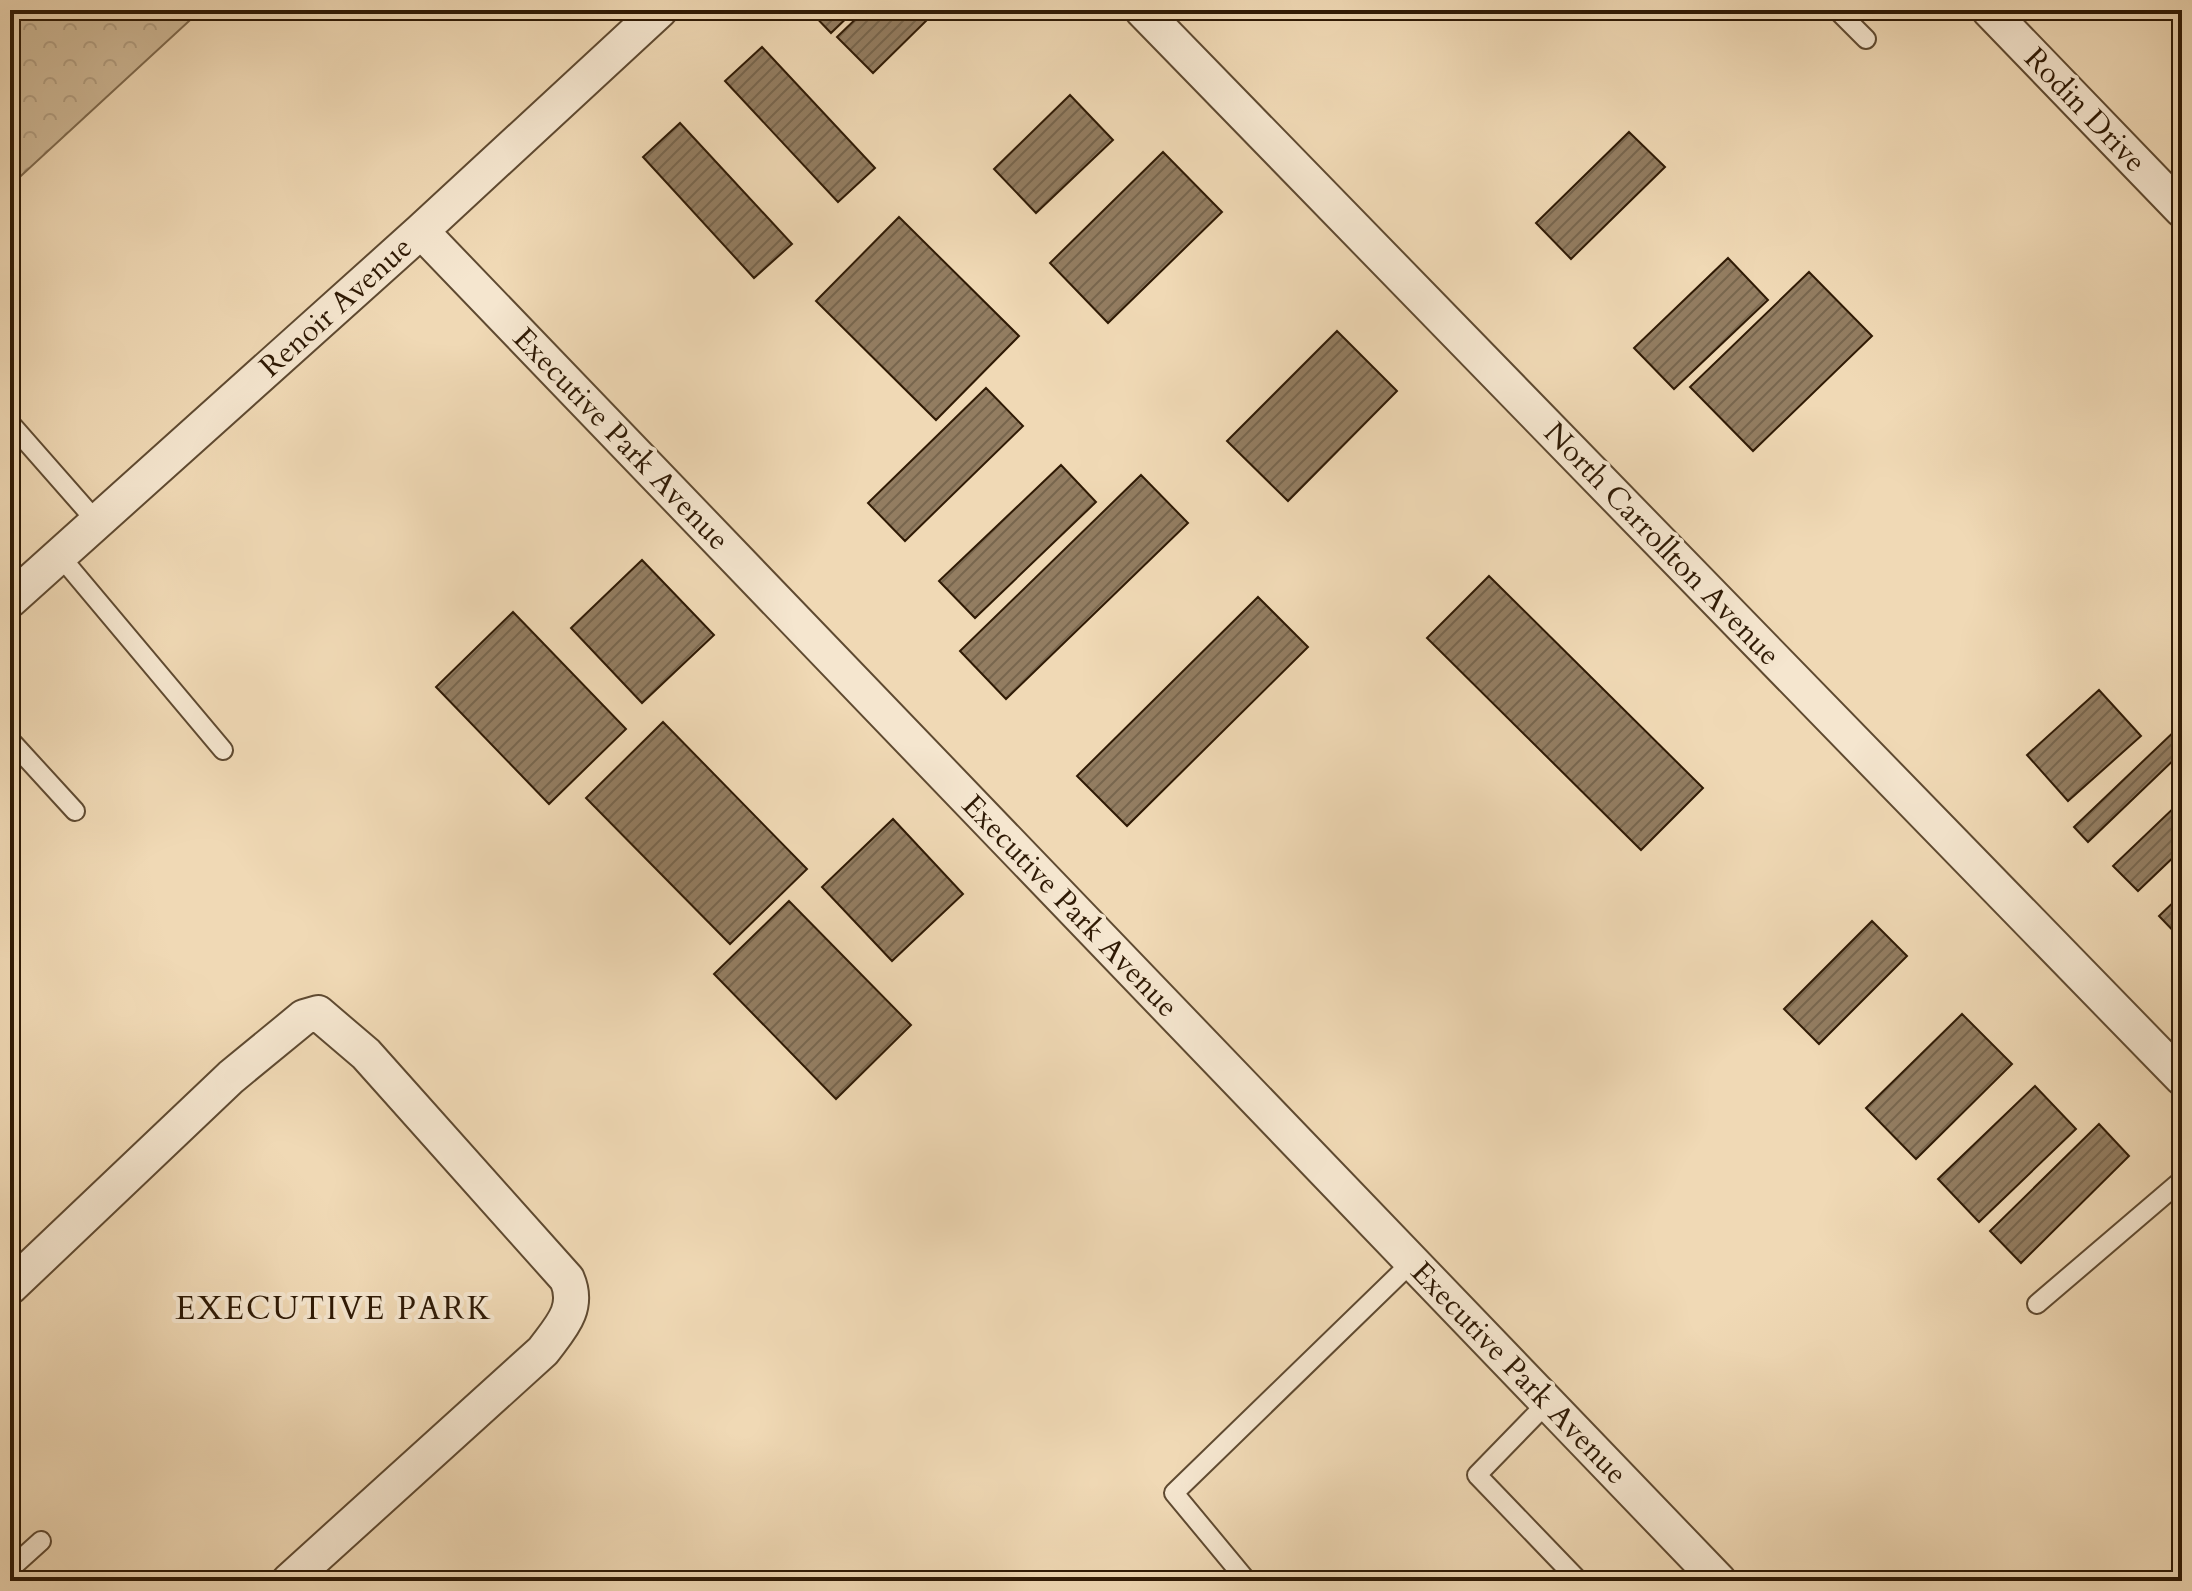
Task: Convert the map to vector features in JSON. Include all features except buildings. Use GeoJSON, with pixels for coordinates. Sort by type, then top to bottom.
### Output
{"type":"FeatureCollection","features":[{"type":"Feature","properties":{"kind":"street","name":"North Carrollton Avenue"},"geometry":{"type":"LineString","coordinates":[[1142,10],[2177,1062]]}},
{"type":"Feature","properties":{"kind":"street","name":"Rodin Drive"},"geometry":{"type":"LineString","coordinates":[[1989,10],[2178,196]]}},
{"type":"Feature","properties":{"kind":"street","name":"Renoir Avenue"},"geometry":{"type":"LineString","coordinates":[[10,600],[421,231],[656,11]]}},
{"type":"Feature","properties":{"kind":"street","name":"Executive Park Avenue"},"geometry":{"type":"LineString","coordinates":[[421,231],[1719,1581]]}},
{"type":"Feature","properties":{"kind":"street"},"geometry":{"type":"LineString","coordinates":[[10,1287],[231,1077],[304,1017],[318,1013],[366,1054],[567,1279],[572,1290],[572,1302],[567,1319],[543,1351],[289,1581]]}},
{"type":"Feature","properties":{"kind":"lane"},"geometry":{"type":"LineString","coordinates":[[1837,10],[1866,39]]}},
{"type":"Feature","properties":{"kind":"lane"},"geometry":{"type":"LineString","coordinates":[[10,423],[97,522]]}},
{"type":"Feature","properties":{"kind":"lane"},"geometry":{"type":"LineString","coordinates":[[60,556],[223,750]]}},
{"type":"Feature","properties":{"kind":"lane"},"geometry":{"type":"LineString","coordinates":[[10,740],[75,811]]}},
{"type":"Feature","properties":{"kind":"lane"},"geometry":{"type":"LineString","coordinates":[[2037,1304],[2182,1181]]}},
{"type":"Feature","properties":{"kind":"lane"},"geometry":{"type":"LineString","coordinates":[[1247,1581],[1174,1493],[1412,1262]]}},
{"type":"Feature","properties":{"kind":"lane"},"geometry":{"type":"LineString","coordinates":[[1547,1403],[1477,1475],[1579,1581]]}},
{"type":"Feature","properties":{"kind":"lane"},"geometry":{"type":"LineString","coordinates":[[10,1569],[41,1541]]}},
{"type":"Feature","properties":{"kind":"green space"},"geometry":{"type":"Polygon","coordinates":[[[10,10],[201,10],[10,186],[10,10]]]}},
{"type":"Feature","properties":{"kind":"district","name":"EXECUTIVE PARK"},"geometry":{"type":"Point","coordinates":[334,1309]}}]}
